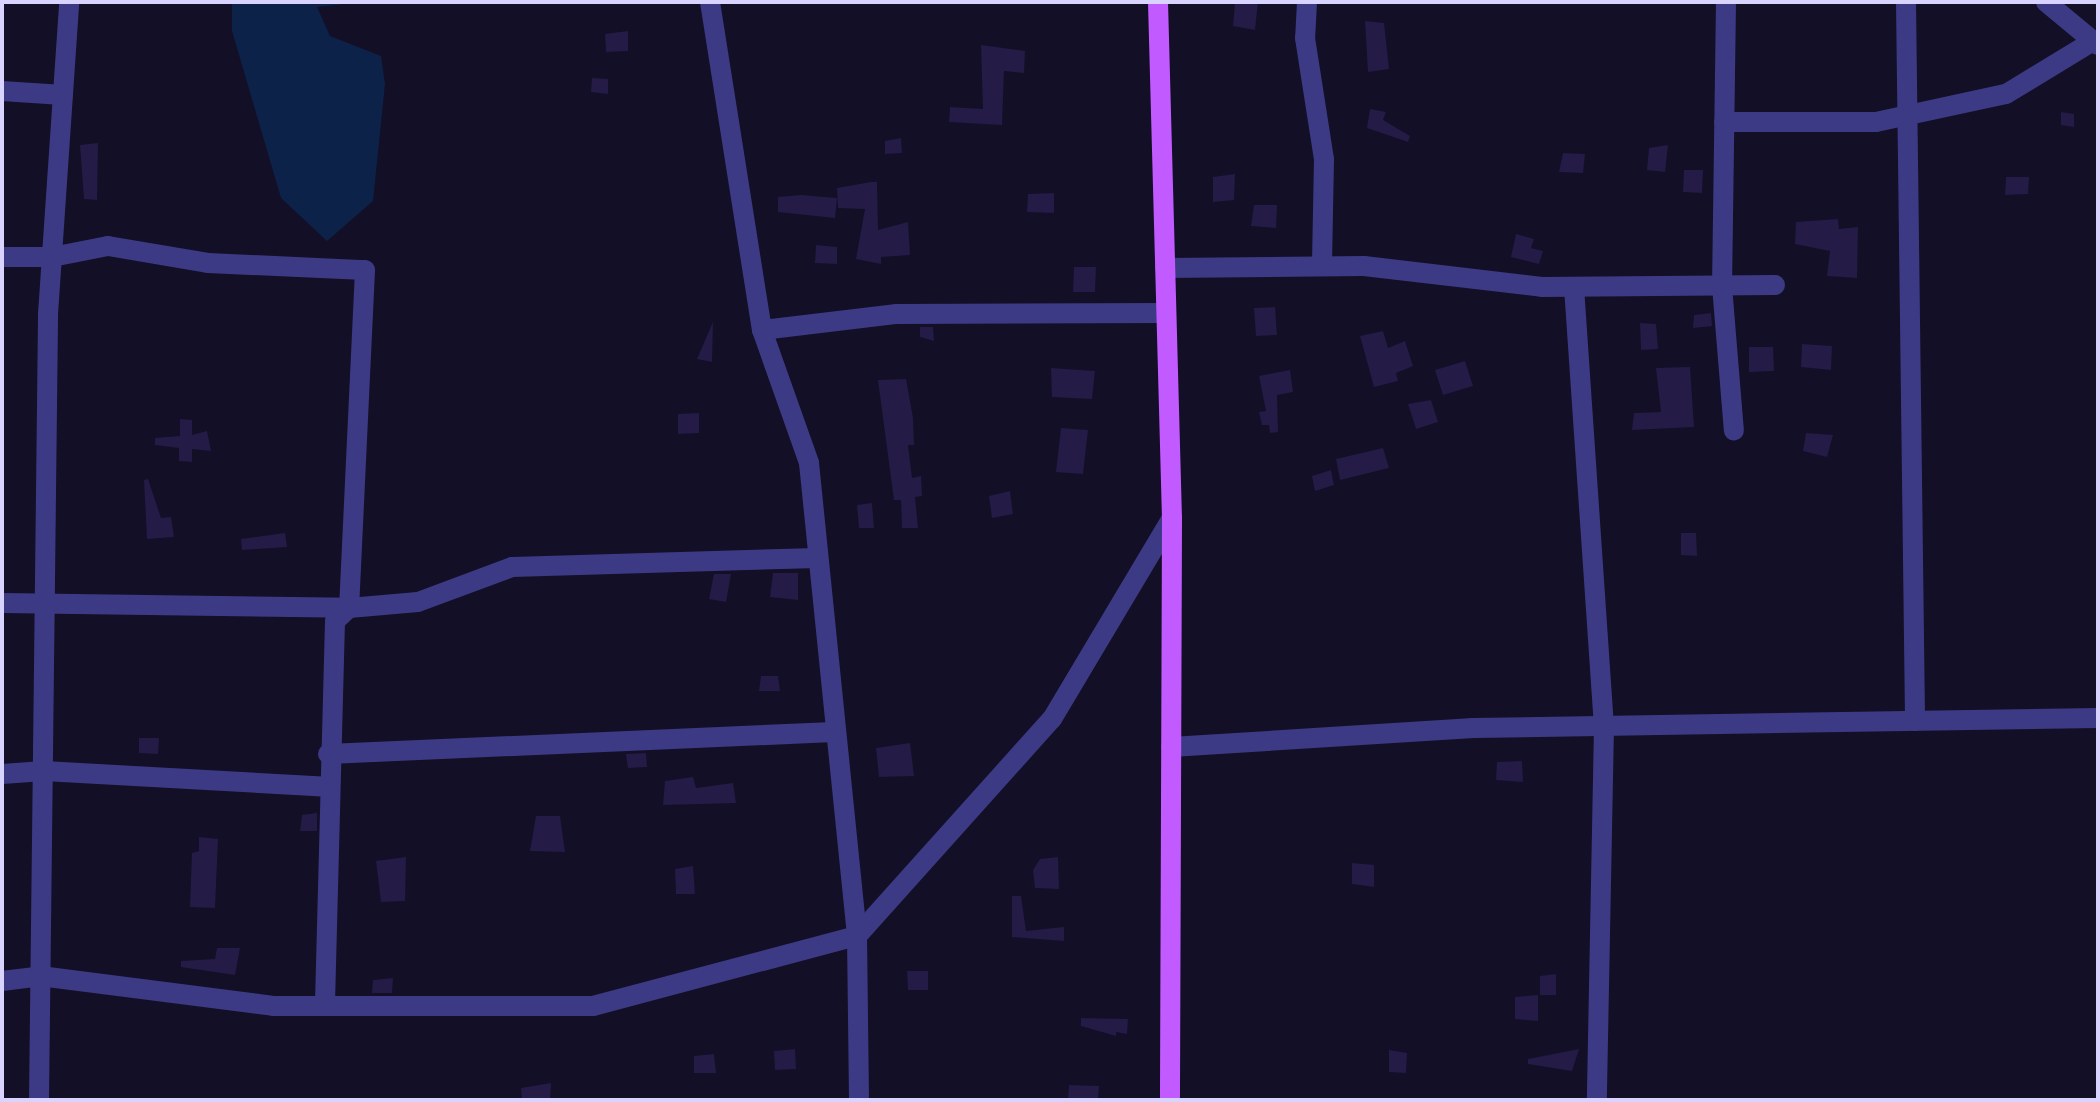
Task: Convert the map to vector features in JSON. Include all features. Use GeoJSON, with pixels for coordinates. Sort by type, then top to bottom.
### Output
{"type":"FeatureCollection","features":[{"type":"Feature","properties":{"kind":"main road"},"geometry":{"type":"LineString","coordinates":[[1158,2],[1172,518],[1170,1100]]}},
{"type":"Feature","properties":{"kind":"street"},"geometry":{"type":"LineString","coordinates":[[39,1100],[52,257],[69,2]]}},
{"type":"Feature","properties":{"kind":"street"},"geometry":{"type":"LineString","coordinates":[[710,2],[762,330],[809,463],[857,936],[859,1100]]}},
{"type":"Feature","properties":{"kind":"street"},"geometry":{"type":"LineString","coordinates":[[1307,2],[1305,38],[1324,159],[1322,266]]}},
{"type":"Feature","properties":{"kind":"street"},"geometry":{"type":"LineString","coordinates":[[1726,2],[1722,286],[1734,431]]}},
{"type":"Feature","properties":{"kind":"street"},"geometry":{"type":"LineString","coordinates":[[1906,2],[1915,721]]}},
{"type":"Feature","properties":{"kind":"street"},"geometry":{"type":"LineString","coordinates":[[1724,122],[1876,122],[2006,94],[2095,43],[2046,2]]}},
{"type":"Feature","properties":{"kind":"street"},"geometry":{"type":"LineString","coordinates":[[2,91],[63,95]]}},
{"type":"Feature","properties":{"kind":"street"},"geometry":{"type":"LineString","coordinates":[[2,257],[52,257],[108,246],[208,263],[365,270],[349,608],[335,621],[327,787],[325,1006]]}},
{"type":"Feature","properties":{"kind":"street"},"geometry":{"type":"LineString","coordinates":[[1165,268],[1322,266],[1574,287],[1775,285]]}},
{"type":"Feature","properties":{"kind":"street"},"geometry":{"type":"LineString","coordinates":[[1574,287],[1604,726],[1597,1100]]}},
{"type":"Feature","properties":{"kind":"street"},"geometry":{"type":"LineString","coordinates":[[762,330],[897,314],[1166,313]]}},
{"type":"Feature","properties":{"kind":"street"},"geometry":{"type":"LineString","coordinates":[[2,981],[40,976],[273,1006],[593,1006],[857,936],[1052,719],[1172,518]]}},
{"type":"Feature","properties":{"kind":"street"},"geometry":{"type":"LineString","coordinates":[[2,603],[349,608],[418,602],[512,567],[818,558]]}},
{"type":"Feature","properties":{"kind":"street"},"geometry":{"type":"LineString","coordinates":[[1171,747],[1473,728],[2098,718]]}},
{"type":"Feature","properties":{"kind":"street"},"geometry":{"type":"LineString","coordinates":[[328,754],[834,732]]}},
{"type":"Feature","properties":{"kind":"street"},"geometry":{"type":"LineString","coordinates":[[2,774],[44,771],[327,787]]}},
{"type":"Feature","properties":{"kind":"water"},"geometry":{"type":"Polygon","coordinates":[[[232,2],[362,2],[317,7],[330,36],[381,56],[385,84],[373,201],[327,241],[281,198],[232,31],[232,2]]]}},
{"type":"Feature","properties":{"kind":"building"},"geometry":{"type":"Polygon","coordinates":[[[1235,2],[1258,2],[1255,30],[1233,26],[1235,2]]]}},
{"type":"Feature","properties":{"kind":"building"},"geometry":{"type":"Polygon","coordinates":[[[1365,21],[1384,23],[1389,69],[1368,72],[1365,21]]]}},
{"type":"Feature","properties":{"kind":"building"},"geometry":{"type":"Polygon","coordinates":[[[628,31],[628,51],[606,52],[605,34],[628,31]]]}},
{"type":"Feature","properties":{"kind":"building"},"geometry":{"type":"Polygon","coordinates":[[[981,45],[1025,51],[1024,73],[1004,71],[1002,125],[949,122],[950,107],[983,109],[981,45]]]}},
{"type":"Feature","properties":{"kind":"building"},"geometry":{"type":"Polygon","coordinates":[[[592,78],[608,79],[608,94],[591,92],[592,78]]]}},
{"type":"Feature","properties":{"kind":"building"},"geometry":{"type":"Polygon","coordinates":[[[1370,109],[1386,112],[1383,120],[1410,136],[1408,142],[1367,128],[1370,109]]]}},
{"type":"Feature","properties":{"kind":"building"},"geometry":{"type":"Polygon","coordinates":[[[2061,112],[2074,114],[2074,127],[2061,125],[2061,112]]]}},
{"type":"Feature","properties":{"kind":"building"},"geometry":{"type":"Polygon","coordinates":[[[901,138],[902,153],[885,154],[885,141],[901,138]]]}},
{"type":"Feature","properties":{"kind":"building"},"geometry":{"type":"Polygon","coordinates":[[[98,143],[97,200],[84,199],[80,145],[98,143]]]}},
{"type":"Feature","properties":{"kind":"building"},"geometry":{"type":"Polygon","coordinates":[[[1668,145],[1665,172],[1647,170],[1649,148],[1668,145]]]}},
{"type":"Feature","properties":{"kind":"building"},"geometry":{"type":"Polygon","coordinates":[[[1563,153],[1585,154],[1583,173],[1559,172],[1563,153]]]}},
{"type":"Feature","properties":{"kind":"building"},"geometry":{"type":"Polygon","coordinates":[[[1684,170],[1703,170],[1702,193],[1683,192],[1684,170]]]}},
{"type":"Feature","properties":{"kind":"building"},"geometry":{"type":"Polygon","coordinates":[[[1235,174],[1234,200],[1213,202],[1213,177],[1235,174]]]}},
{"type":"Feature","properties":{"kind":"building"},"geometry":{"type":"Polygon","coordinates":[[[2006,177],[2029,177],[2028,194],[2005,195],[2006,177]]]}},
{"type":"Feature","properties":{"kind":"building"},"geometry":{"type":"Polygon","coordinates":[[[877,182],[878,230],[908,222],[910,255],[881,257],[881,264],[856,259],[865,209],[838,208],[837,188],[877,182]]]}},
{"type":"Feature","properties":{"kind":"building"},"geometry":{"type":"Polygon","coordinates":[[[1054,193],[1054,213],[1027,212],[1028,194],[1054,193]]]}},
{"type":"Feature","properties":{"kind":"building"},"geometry":{"type":"Polygon","coordinates":[[[778,197],[837,198],[835,218],[778,212],[778,197]]]}},
{"type":"Feature","properties":{"kind":"building"},"geometry":{"type":"Polygon","coordinates":[[[1254,205],[1277,205],[1276,228],[1251,226],[1254,205]]]}},
{"type":"Feature","properties":{"kind":"building"},"geometry":{"type":"Polygon","coordinates":[[[1838,219],[1839,229],[1858,227],[1857,278],[1827,276],[1830,251],[1795,244],[1796,222],[1838,219]]]}},
{"type":"Feature","properties":{"kind":"building"},"geometry":{"type":"Polygon","coordinates":[[[1516,234],[1534,239],[1531,248],[1543,251],[1539,264],[1511,257],[1516,234]]]}},
{"type":"Feature","properties":{"kind":"building"},"geometry":{"type":"Polygon","coordinates":[[[816,245],[837,247],[837,264],[815,263],[816,245]]]}},
{"type":"Feature","properties":{"kind":"building"},"geometry":{"type":"Polygon","coordinates":[[[1074,267],[1096,267],[1095,292],[1073,292],[1074,267]]]}},
{"type":"Feature","properties":{"kind":"building"},"geometry":{"type":"Polygon","coordinates":[[[1275,307],[1277,335],[1256,336],[1254,308],[1275,307]]]}},
{"type":"Feature","properties":{"kind":"building"},"geometry":{"type":"Polygon","coordinates":[[[1711,313],[1712,326],[1693,328],[1694,315],[1711,313]]]}},
{"type":"Feature","properties":{"kind":"building"},"geometry":{"type":"Polygon","coordinates":[[[713,322],[712,362],[697,359],[713,322]]]}},
{"type":"Feature","properties":{"kind":"building"},"geometry":{"type":"Polygon","coordinates":[[[1640,323],[1656,324],[1658,349],[1641,350],[1640,323]]]}},
{"type":"Feature","properties":{"kind":"building"},"geometry":{"type":"Polygon","coordinates":[[[920,327],[933,327],[934,341],[920,337],[920,327]]]}},
{"type":"Feature","properties":{"kind":"building"},"geometry":{"type":"Polygon","coordinates":[[[1383,331],[1388,348],[1405,341],[1413,366],[1396,373],[1398,381],[1374,387],[1360,336],[1383,331]]]}},
{"type":"Feature","properties":{"kind":"building"},"geometry":{"type":"Polygon","coordinates":[[[1802,344],[1832,346],[1831,370],[1801,367],[1802,344]]]}},
{"type":"Feature","properties":{"kind":"building"},"geometry":{"type":"Polygon","coordinates":[[[1749,347],[1773,347],[1774,371],[1749,372],[1749,347]]]}},
{"type":"Feature","properties":{"kind":"building"},"geometry":{"type":"Polygon","coordinates":[[[1465,361],[1473,386],[1443,395],[1435,370],[1465,361]]]}},
{"type":"Feature","properties":{"kind":"building"},"geometry":{"type":"Polygon","coordinates":[[[1690,367],[1694,427],[1632,430],[1634,413],[1661,412],[1656,368],[1690,367]]]}},
{"type":"Feature","properties":{"kind":"building"},"geometry":{"type":"Polygon","coordinates":[[[1051,368],[1095,371],[1092,399],[1052,397],[1051,368]]]}},
{"type":"Feature","properties":{"kind":"building"},"geometry":{"type":"Polygon","coordinates":[[[1290,370],[1293,392],[1277,395],[1278,432],[1270,433],[1269,425],[1262,425],[1259,412],[1266,411],[1259,376],[1290,370]]]}},
{"type":"Feature","properties":{"kind":"building"},"geometry":{"type":"Polygon","coordinates":[[[906,379],[913,418],[914,445],[908,445],[912,478],[921,476],[922,496],[915,497],[918,528],[902,528],[901,500],[894,500],[878,380],[906,379]]]}},
{"type":"Feature","properties":{"kind":"building"},"geometry":{"type":"Polygon","coordinates":[[[1431,400],[1438,422],[1416,429],[1408,404],[1431,400]]]}},
{"type":"Feature","properties":{"kind":"building"},"geometry":{"type":"Polygon","coordinates":[[[699,413],[699,433],[678,434],[678,414],[699,413]]]}},
{"type":"Feature","properties":{"kind":"building"},"geometry":{"type":"Polygon","coordinates":[[[180,419],[192,420],[192,435],[207,431],[211,451],[192,449],[192,462],[179,461],[179,448],[155,445],[155,438],[180,436],[180,419]]]}},
{"type":"Feature","properties":{"kind":"building"},"geometry":{"type":"Polygon","coordinates":[[[1061,428],[1088,430],[1083,474],[1056,472],[1061,428]]]}},
{"type":"Feature","properties":{"kind":"building"},"geometry":{"type":"Polygon","coordinates":[[[1806,433],[1833,435],[1827,457],[1803,451],[1806,433]]]}},
{"type":"Feature","properties":{"kind":"building"},"geometry":{"type":"Polygon","coordinates":[[[1383,448],[1389,468],[1340,480],[1336,459],[1383,448]]]}},
{"type":"Feature","properties":{"kind":"building"},"geometry":{"type":"Polygon","coordinates":[[[1331,470],[1334,485],[1315,491],[1312,476],[1331,470]]]}},
{"type":"Feature","properties":{"kind":"building"},"geometry":{"type":"Polygon","coordinates":[[[148,479],[161,518],[171,517],[174,537],[147,539],[144,480],[148,479]]]}},
{"type":"Feature","properties":{"kind":"building"},"geometry":{"type":"Polygon","coordinates":[[[1010,491],[1013,514],[992,518],[989,496],[1010,491]]]}},
{"type":"Feature","properties":{"kind":"building"},"geometry":{"type":"Polygon","coordinates":[[[872,503],[874,528],[859,528],[857,505],[872,503]]]}},
{"type":"Feature","properties":{"kind":"building"},"geometry":{"type":"Polygon","coordinates":[[[285,533],[287,547],[242,550],[241,539],[285,533]]]}},
{"type":"Feature","properties":{"kind":"building"},"geometry":{"type":"Polygon","coordinates":[[[1681,533],[1696,533],[1697,556],[1681,555],[1681,533]]]}},
{"type":"Feature","properties":{"kind":"building"},"geometry":{"type":"Polygon","coordinates":[[[773,573],[798,573],[798,600],[770,597],[773,573]]]}},
{"type":"Feature","properties":{"kind":"building"},"geometry":{"type":"Polygon","coordinates":[[[714,574],[731,574],[726,602],[709,599],[714,574]]]}},
{"type":"Feature","properties":{"kind":"building"},"geometry":{"type":"Polygon","coordinates":[[[761,676],[778,676],[780,691],[759,691],[761,676]]]}},
{"type":"Feature","properties":{"kind":"building"},"geometry":{"type":"Polygon","coordinates":[[[139,738],[159,738],[158,754],[139,753],[139,738]]]}},
{"type":"Feature","properties":{"kind":"building"},"geometry":{"type":"Polygon","coordinates":[[[910,743],[914,776],[879,777],[876,748],[910,743]]]}},
{"type":"Feature","properties":{"kind":"building"},"geometry":{"type":"Polygon","coordinates":[[[646,753],[647,767],[628,768],[626,754],[646,753]]]}},
{"type":"Feature","properties":{"kind":"building"},"geometry":{"type":"Polygon","coordinates":[[[1522,761],[1523,782],[1496,780],[1497,762],[1522,761]]]}},
{"type":"Feature","properties":{"kind":"building"},"geometry":{"type":"Polygon","coordinates":[[[693,777],[696,788],[733,783],[736,803],[663,805],[665,781],[693,777]]]}},
{"type":"Feature","properties":{"kind":"building"},"geometry":{"type":"Polygon","coordinates":[[[317,813],[317,831],[300,831],[302,815],[317,813]]]}},
{"type":"Feature","properties":{"kind":"building"},"geometry":{"type":"Polygon","coordinates":[[[536,816],[560,816],[565,852],[530,851],[536,816]]]}},
{"type":"Feature","properties":{"kind":"building"},"geometry":{"type":"Polygon","coordinates":[[[199,837],[218,839],[215,908],[190,907],[192,853],[199,851],[199,837]]]}},
{"type":"Feature","properties":{"kind":"building"},"geometry":{"type":"Polygon","coordinates":[[[406,857],[405,901],[381,902],[376,861],[406,857]]]}},
{"type":"Feature","properties":{"kind":"building"},"geometry":{"type":"Polygon","coordinates":[[[1058,857],[1059,889],[1035,888],[1033,870],[1040,859],[1058,857]]]}},
{"type":"Feature","properties":{"kind":"building"},"geometry":{"type":"Polygon","coordinates":[[[1352,863],[1374,865],[1374,887],[1352,884],[1352,863]]]}},
{"type":"Feature","properties":{"kind":"building"},"geometry":{"type":"Polygon","coordinates":[[[693,866],[695,894],[676,894],[675,869],[693,866]]]}},
{"type":"Feature","properties":{"kind":"building"},"geometry":{"type":"Polygon","coordinates":[[[1012,896],[1021,896],[1026,931],[1064,927],[1064,941],[1012,937],[1012,896]]]}},
{"type":"Feature","properties":{"kind":"building"},"geometry":{"type":"Polygon","coordinates":[[[217,948],[240,948],[235,975],[181,967],[181,961],[215,959],[217,948]]]}},
{"type":"Feature","properties":{"kind":"building"},"geometry":{"type":"Polygon","coordinates":[[[907,971],[928,971],[928,990],[908,990],[907,971]]]}},
{"type":"Feature","properties":{"kind":"building"},"geometry":{"type":"Polygon","coordinates":[[[1556,974],[1556,995],[1540,995],[1540,976],[1556,974]]]}},
{"type":"Feature","properties":{"kind":"building"},"geometry":{"type":"Polygon","coordinates":[[[393,978],[392,993],[372,993],[373,980],[393,978]]]}},
{"type":"Feature","properties":{"kind":"building"},"geometry":{"type":"Polygon","coordinates":[[[1538,995],[1538,1021],[1515,1019],[1515,997],[1538,995]]]}},
{"type":"Feature","properties":{"kind":"building"},"geometry":{"type":"Polygon","coordinates":[[[1081,1018],[1128,1019],[1127,1034],[1116,1032],[1116,1036],[1081,1026],[1081,1018]]]}},
{"type":"Feature","properties":{"kind":"building"},"geometry":{"type":"Polygon","coordinates":[[[795,1049],[796,1069],[775,1070],[774,1051],[795,1049]]]}},
{"type":"Feature","properties":{"kind":"building"},"geometry":{"type":"Polygon","coordinates":[[[1579,1049],[1572,1071],[1528,1064],[1528,1059],[1579,1049]]]}},
{"type":"Feature","properties":{"kind":"building"},"geometry":{"type":"Polygon","coordinates":[[[1389,1050],[1407,1053],[1406,1073],[1389,1072],[1389,1050]]]}},
{"type":"Feature","properties":{"kind":"building"},"geometry":{"type":"Polygon","coordinates":[[[714,1054],[716,1073],[694,1073],[694,1056],[714,1054]]]}},
{"type":"Feature","properties":{"kind":"building"},"geometry":{"type":"Polygon","coordinates":[[[551,1083],[550,1100],[522,1100],[521,1088],[551,1083]]]}},
{"type":"Feature","properties":{"kind":"building"},"geometry":{"type":"Polygon","coordinates":[[[1069,1085],[1099,1086],[1098,1100],[1068,1100],[1069,1085]]]}}]}
